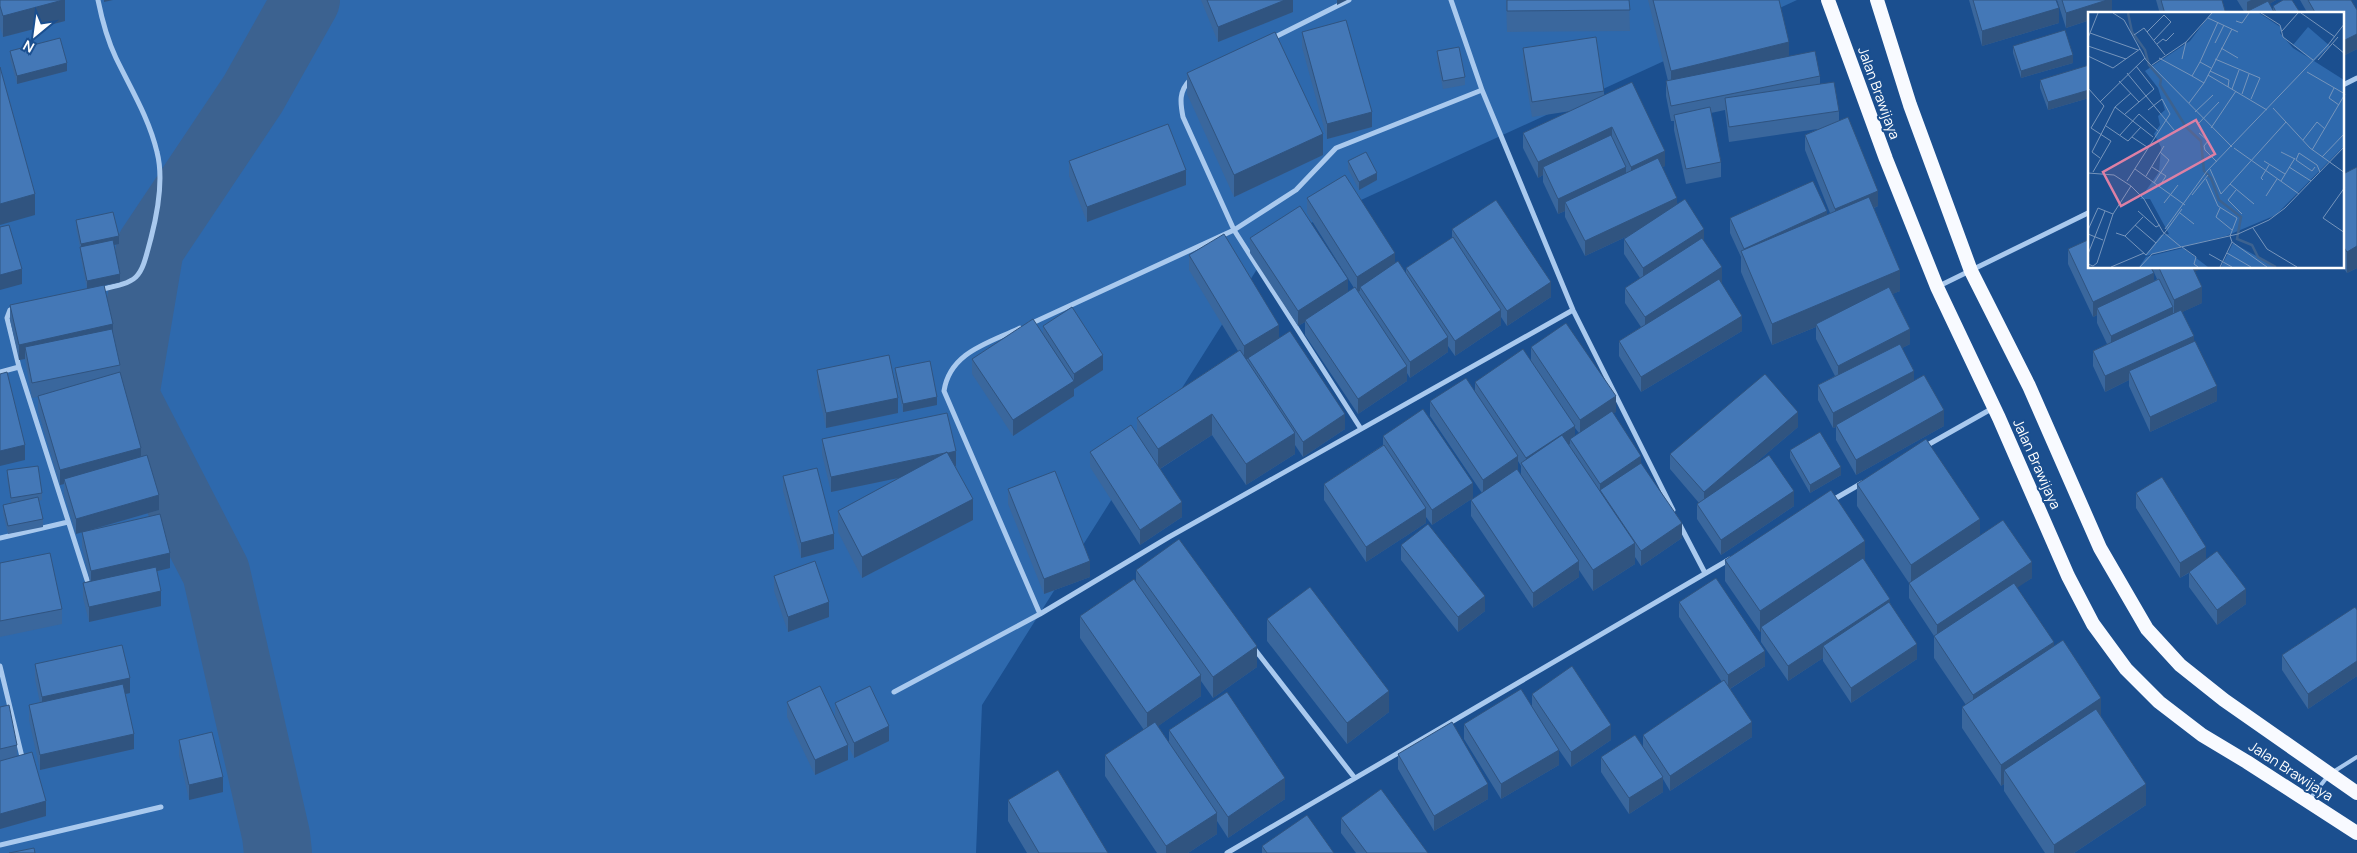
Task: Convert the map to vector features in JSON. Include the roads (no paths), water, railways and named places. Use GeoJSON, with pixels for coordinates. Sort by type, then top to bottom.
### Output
{"type":"FeatureCollection","features":[{"type":"Feature","properties":{"kind":"highway","name":"Jalan Brawijaya"},"geometry":{"type":"LineString","coordinates":[[1828,0],[1886,159],[1937,287],[2068,576],[2094,624],[2126,669],[2159,702],[2202,735],[2357,833]]}},
{"type":"Feature","properties":{"kind":"highway","name":"Jalan Brawijaya"},"geometry":{"type":"LineString","coordinates":[[1877,0],[1910,105],[1972,271],[2029,386],[2100,548],[2147,629],[2180,665],[2224,700],[2357,793]]}},
{"type":"Feature","properties":{"kind":"street"},"geometry":{"type":"LineString","coordinates":[[95,291],[124,285],[140,275],[154,224],[160,183],[158,153],[146,117],[115,56],[104,27],[98,0]]}},
{"type":"Feature","properties":{"kind":"street"},"geometry":{"type":"LineString","coordinates":[[1264,42],[1349,0]]}},
{"type":"Feature","properties":{"kind":"street"},"geometry":{"type":"LineString","coordinates":[[1451,0],[1482,90],[1573,310],[1704,573]]}},
{"type":"Feature","properties":{"kind":"street"},"geometry":{"type":"LineString","coordinates":[[1198,76],[1182,88],[1180,102],[1184,116],[1234,230],[1361,429]]}},
{"type":"Feature","properties":{"kind":"street"},"geometry":{"type":"LineString","coordinates":[[2344,84],[2357,78]]}},
{"type":"Feature","properties":{"kind":"street"},"geometry":{"type":"LineString","coordinates":[[1040,614],[944,391],[946,377],[956,362],[972,352],[1234,230],[1296,190],[1336,148],[1482,90]]}},
{"type":"Feature","properties":{"kind":"street"},"geometry":{"type":"LineString","coordinates":[[1937,287],[2088,213]]}},
{"type":"Feature","properties":{"kind":"street"},"geometry":{"type":"LineString","coordinates":[[27,304],[13,308],[8,313],[20,367],[86,580]]}},
{"type":"Feature","properties":{"kind":"street"},"geometry":{"type":"LineString","coordinates":[[894,692],[1040,614],[1168,537],[1573,310]]}},
{"type":"Feature","properties":{"kind":"street"},"geometry":{"type":"LineString","coordinates":[[0,372],[20,367]]}},
{"type":"Feature","properties":{"kind":"street"},"geometry":{"type":"LineString","coordinates":[[1918,450],[1993,408]]}},
{"type":"Feature","properties":{"kind":"street"},"geometry":{"type":"LineString","coordinates":[[1824,505],[1867,480]]}},
{"type":"Feature","properties":{"kind":"street"},"geometry":{"type":"LineString","coordinates":[[0,538],[68,522]]}},
{"type":"Feature","properties":{"kind":"street"},"geometry":{"type":"LineString","coordinates":[[1168,537],[1174,545]]}},
{"type":"Feature","properties":{"kind":"street"},"geometry":{"type":"LineString","coordinates":[[1227,853],[1234,851],[1354,777],[1739,554]]}},
{"type":"Feature","properties":{"kind":"street"},"geometry":{"type":"LineString","coordinates":[[1246,638],[1354,777]]}},
{"type":"Feature","properties":{"kind":"street"},"geometry":{"type":"LineString","coordinates":[[0,666],[24,758],[22,763],[17,766]]}},
{"type":"Feature","properties":{"kind":"street"},"geometry":{"type":"LineString","coordinates":[[0,845],[161,806]]}},
{"type":"Feature","properties":{"kind":"lane"},"geometry":{"type":"LineString","coordinates":[[2308,802],[2329,774],[2357,757]]}},
{"type":"Feature","properties":{"kind":"waterway"},"geometry":{"type":"LineString","coordinates":[[278,853],[276,835],[216,572],[125,396],[150,248],[253,94],[306,0]]}}]}
